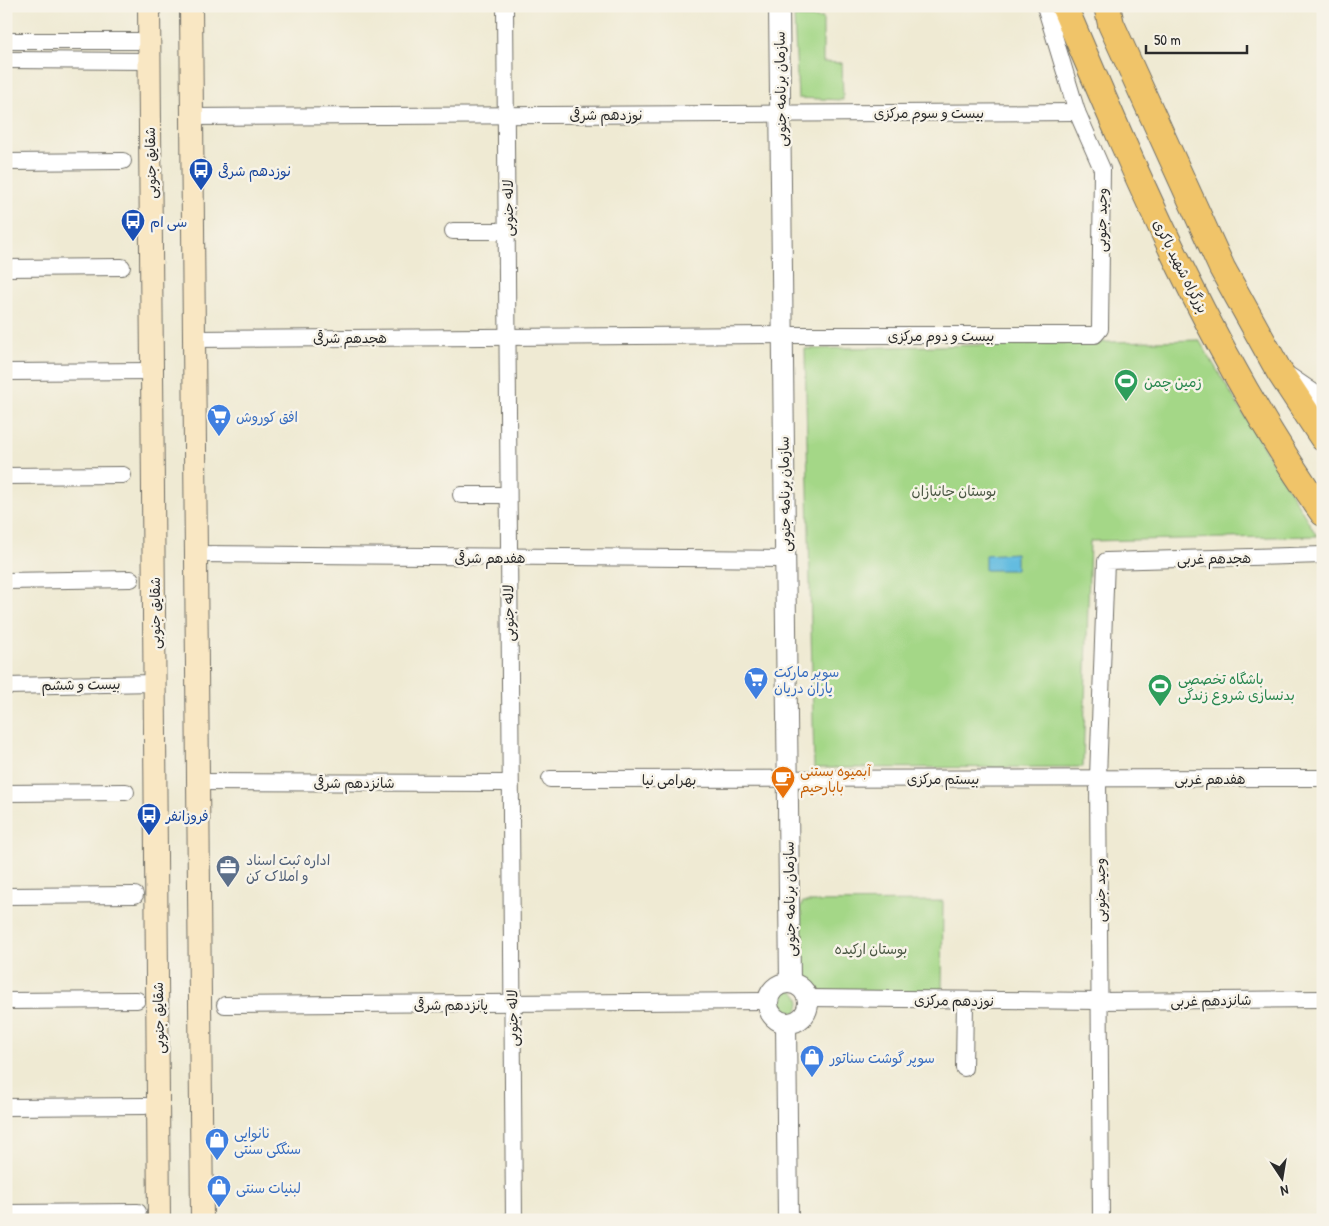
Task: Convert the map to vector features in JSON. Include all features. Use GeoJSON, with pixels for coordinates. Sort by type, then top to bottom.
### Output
{"type":"FeatureCollection","features":[{"type":"Feature","properties":{"kind":"highway","name":"بزرگراه شهید باکری"},"geometry":{"type":"LineString","coordinates":[[1064,6],[1138,179],[1188,283],[1251,398],[1304,487],[1323,513]]}},
{"type":"Feature","properties":{"kind":"highway"},"geometry":{"type":"LineString","coordinates":[[1107,12],[1222,268],[1279,371],[1323,438]]}},
{"type":"Feature","properties":{"kind":"main road","name":"شقایق جنوبی"},"geometry":{"type":"LineString","coordinates":[[149,6],[141,51],[152,371],[159,1220]]}},
{"type":"Feature","properties":{"kind":"main road"},"geometry":{"type":"LineString","coordinates":[[191,6],[202,1220]]}},
{"type":"Feature","properties":{"kind":"street","name":"لاله جنوبی"},"geometry":{"type":"LineString","coordinates":[[505,6],[508,231],[506,336],[507,495],[514,1220]]}},
{"type":"Feature","properties":{"kind":"street","name":"سازمان برنامه جنوبی"},"geometry":{"type":"LineString","coordinates":[[779,6],[790,983]]}},
{"type":"Feature","properties":{"kind":"street","name":"وحید جنوبی"},"geometry":{"type":"LineString","coordinates":[[1045,6],[1077,112],[1102,169],[1099,333]]}},
{"type":"Feature","properties":{"kind":"street"},"geometry":{"type":"LineString","coordinates":[[8,41],[141,51],[8,60],[8,41]]}},
{"type":"Feature","properties":{"kind":"street","name":"بیست و سوم مرکزی"},"geometry":{"type":"LineString","coordinates":[[780,113],[1077,112]]}},
{"type":"Feature","properties":{"kind":"street","name":"نوزدهم شرقی"},"geometry":{"type":"LineString","coordinates":[[192,117],[780,113]]}},
{"type":"Feature","properties":{"kind":"street"},"geometry":{"type":"LineString","coordinates":[[6,162],[124,161]]}},
{"type":"Feature","properties":{"kind":"street"},"geometry":{"type":"LineString","coordinates":[[453,231],[508,231]]}},
{"type":"Feature","properties":{"kind":"street"},"geometry":{"type":"LineString","coordinates":[[6,268],[122,267]]}},
{"type":"Feature","properties":{"kind":"street","name":"بیست و دوم مرکزی"},"geometry":{"type":"LineString","coordinates":[[506,336],[1095,335],[1099,333]]}},
{"type":"Feature","properties":{"kind":"street","name":"هجدهم شرقی"},"geometry":{"type":"LineString","coordinates":[[194,338],[506,336]]}},
{"type":"Feature","properties":{"kind":"street"},"geometry":{"type":"LineString","coordinates":[[6,372],[152,371]]}},
{"type":"Feature","properties":{"kind":"street"},"geometry":{"type":"LineString","coordinates":[[1279,371],[1323,401]]}},
{"type":"Feature","properties":{"kind":"street"},"geometry":{"type":"LineString","coordinates":[[6,476],[124,475]]}},
{"type":"Feature","properties":{"kind":"street"},"geometry":{"type":"LineString","coordinates":[[461,496],[507,495]]}},
{"type":"Feature","properties":{"kind":"street","name":"هفدهم شرقی"},"geometry":{"type":"LineString","coordinates":[[196,554],[785,559]]}},
{"type":"Feature","properties":{"kind":"street","name":"هجدهم غربی"},"geometry":{"type":"LineString","coordinates":[[1106,561],[1323,555]]}},
{"type":"Feature","properties":{"kind":"street","name":"وحید جنوبی"},"geometry":{"type":"LineString","coordinates":[[1101,1220],[1098,777],[1106,561]]}},
{"type":"Feature","properties":{"kind":"street"},"geometry":{"type":"LineString","coordinates":[[6,580],[131,579]]}},
{"type":"Feature","properties":{"kind":"street","name":"بیست و ششم"},"geometry":{"type":"LineString","coordinates":[[6,686],[155,683]]}},
{"type":"Feature","properties":{"kind":"street","name":"بیستم مرکزی"},"geometry":{"type":"LineString","coordinates":[[787,779],[1098,777]]}},
{"type":"Feature","properties":{"kind":"street","name":"هفدهم غربی"},"geometry":{"type":"LineString","coordinates":[[1098,777],[1323,778]]}},
{"type":"Feature","properties":{"kind":"street","name":"بهرامی نیا"},"geometry":{"type":"LineString","coordinates":[[550,779],[787,779]]}},
{"type":"Feature","properties":{"kind":"street","name":"شانزدهم شرقی"},"geometry":{"type":"LineString","coordinates":[[198,782],[510,783]]}},
{"type":"Feature","properties":{"kind":"street"},"geometry":{"type":"LineString","coordinates":[[6,793],[126,792]]}},
{"type":"Feature","properties":{"kind":"street"},"geometry":{"type":"LineString","coordinates":[[6,896],[135,895]]}},
{"type":"Feature","properties":{"kind":"street"},"geometry":{"type":"LineString","coordinates":[[790,983],[801,988],[808,998],[804,1016],[799,1020],[786,1023],[771,1014],[768,1001],[772,990],[777,986],[790,983]]}},
{"type":"Feature","properties":{"kind":"street","name":"نوزدهم مرکزی"},"geometry":{"type":"LineString","coordinates":[[808,998],[1099,1001]]}},
{"type":"Feature","properties":{"kind":"street","name":"شانزدهم غربی"},"geometry":{"type":"LineString","coordinates":[[1099,1001],[1323,999]]}},
{"type":"Feature","properties":{"kind":"street"},"geometry":{"type":"LineString","coordinates":[[6,1001],[137,1000]]}},
{"type":"Feature","properties":{"kind":"street"},"geometry":{"type":"LineString","coordinates":[[964,1000],[964,1068]]}},
{"type":"Feature","properties":{"kind":"street","name":"پانزدهم شرقی"},"geometry":{"type":"LineString","coordinates":[[225,1005],[768,1001]]}},
{"type":"Feature","properties":{"kind":"street"},"geometry":{"type":"LineString","coordinates":[[786,1023],[788,1220]]}},
{"type":"Feature","properties":{"kind":"street"},"geometry":{"type":"LineString","coordinates":[[6,1107],[145,1106]]}},
{"type":"Feature","properties":{"kind":"street"},"geometry":{"type":"LineString","coordinates":[[6,1213],[138,1212]]}},
{"type":"Feature","properties":{"kind":"green space"},"geometry":{"type":"Polygon","coordinates":[[[794,17],[823,18],[823,62],[842,63],[843,100],[798,98],[794,17]]]}},
{"type":"Feature","properties":{"kind":"green space","name":"بوستان جانبازان"},"geometry":{"type":"Polygon","coordinates":[[[1199,340],[1317,536],[1090,541],[1083,767],[814,768],[805,349],[1199,340]]]}},
{"type":"Feature","properties":{"kind":"green space","name":"بوستان ارکیده"},"geometry":{"type":"Polygon","coordinates":[[[943,901],[942,994],[813,994],[800,978],[800,908],[803,902],[943,901]]]}},
{"type":"Feature","properties":{"kind":"green space"},"geometry":{"type":"Polygon","coordinates":[[[787,990],[796,994],[800,1003],[796,1012],[787,1016],[778,1012],[774,1003],[778,994],[787,990]]]}},
{"type":"Feature","properties":{"kind":"water"},"geometry":{"type":"Polygon","coordinates":[[[1016,553],[1016,570],[985,570],[985,555],[1016,553]]]}},
{"type":"Feature","properties":{"kind":"place","name":"نوزدهم شرقی"},"geometry":{"type":"Point","coordinates":[201,191]}},
{"type":"Feature","properties":{"kind":"place","name":"سی ام"},"geometry":{"type":"Point","coordinates":[133,242]}},
{"type":"Feature","properties":{"kind":"place","name":"زمین چمن"},"geometry":{"type":"Point","coordinates":[1126,402]}},
{"type":"Feature","properties":{"kind":"place","name":"افق کوروش"},"geometry":{"type":"Point","coordinates":[219,437]}},
{"type":"Feature","properties":{"kind":"place","name":"سوپر مارکت یاران دریان"},"geometry":{"type":"Point","coordinates":[756,700]}},
{"type":"Feature","properties":{"kind":"place","name":"باشگاه تخصصی بدنسازی شروع زندگی"},"geometry":{"type":"Point","coordinates":[1160,707]}},
{"type":"Feature","properties":{"kind":"place","name":"آبمیوه بستنی بابارحیم"},"geometry":{"type":"Point","coordinates":[783,799]}},
{"type":"Feature","properties":{"kind":"place","name":"فروزانفر"},"geometry":{"type":"Point","coordinates":[149,836]}},
{"type":"Feature","properties":{"kind":"place","name":"اداره ثبت اسناد و املاک کن"},"geometry":{"type":"Point","coordinates":[228,888]}},
{"type":"Feature","properties":{"kind":"place","name":"سوپر گوشت سناتور"},"geometry":{"type":"Point","coordinates":[812,1078]}},
{"type":"Feature","properties":{"kind":"place","name":"نانوایی سنگکی سنتی"},"geometry":{"type":"Point","coordinates":[217,1161]}},
{"type":"Feature","properties":{"kind":"place","name":"لبنیات سنتی"},"geometry":{"type":"Point","coordinates":[219,1208]}}]}
